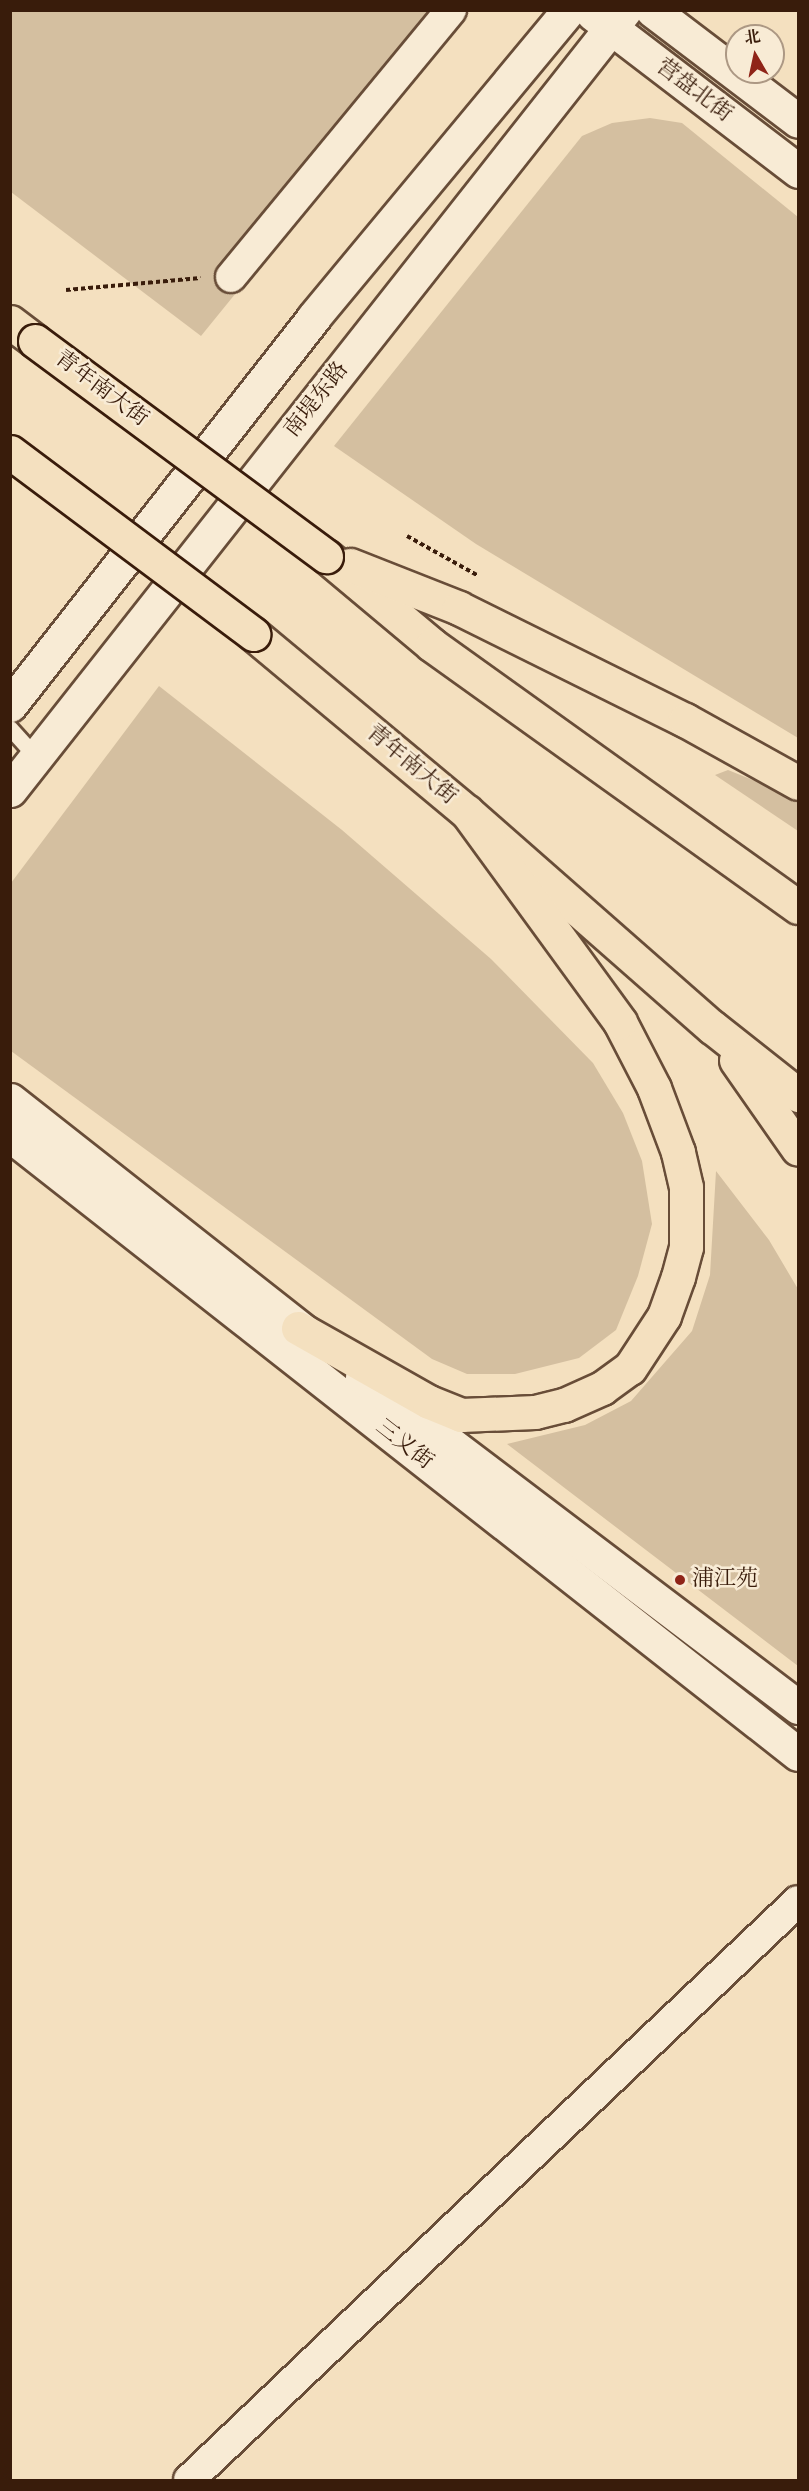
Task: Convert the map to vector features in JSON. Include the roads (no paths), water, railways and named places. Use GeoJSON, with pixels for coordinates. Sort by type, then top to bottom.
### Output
{"type":"FeatureCollection","features":[{"type":"Feature","properties":{"kind":"highway","name":"青年南大街"},"geometry":{"type":"LineString","coordinates":[[23,331],[326,556],[432,645],[720,848],[798,908]]}},
{"type":"Feature","properties":{"kind":"highway","name":"青年南大街"},"geometry":{"type":"LineString","coordinates":[[10,452],[253,634],[468,812],[712,1027],[798,1095]]}},
{"type":"Feature","properties":{"kind":"highway"},"geometry":{"type":"LineString","coordinates":[[326,556],[459,608],[685,720],[798,783]]}},
{"type":"Feature","properties":{"kind":"highway"},"geometry":{"type":"LineString","coordinates":[[298,1328],[429,1402],[461,1415],[534,1412],[564,1405],[602,1388],[630,1368],[649,1345],[664,1316],[678,1277],[686,1247],[686,1187],[678,1152],[654,1089],[620,1022],[468,812]]}},
{"type":"Feature","properties":{"kind":"highway"},"geometry":{"type":"LineString","coordinates":[[720,848],[798,893]]}},
{"type":"Feature","properties":{"kind":"highway"},"geometry":{"type":"LineString","coordinates":[[712,1027],[798,1149]]}},
{"type":"Feature","properties":{"kind":"street"},"geometry":{"type":"LineString","coordinates":[[231,277],[451,10]]}},
{"type":"Feature","properties":{"kind":"street"},"geometry":{"type":"LineString","coordinates":[[10,705],[313,318],[568,10]]}},
{"type":"Feature","properties":{"kind":"street","name":"营盘北街"},"geometry":{"type":"LineString","coordinates":[[652,10],[798,121]]}},
{"type":"Feature","properties":{"kind":"street","name":"营盘北街"},"geometry":{"type":"LineString","coordinates":[[608,16],[798,171]]}},
{"type":"Feature","properties":{"kind":"street","name":"南堤东路"},"geometry":{"type":"LineString","coordinates":[[10,790],[608,16]]}},
{"type":"Feature","properties":{"kind":"street","name":"三义街"},"geometry":{"type":"LineString","coordinates":[[10,1100],[298,1328],[798,1707]]}},
{"type":"Feature","properties":{"kind":"street","name":"三义街"},"geometry":{"type":"LineString","coordinates":[[10,1135],[798,1754]]}},
{"type":"Feature","properties":{"kind":"street"},"geometry":{"type":"LineString","coordinates":[[189,2481],[798,1901]]}},
{"type":"Feature","properties":{"kind":"lane"},"geometry":{"type":"LineString","coordinates":[[10,728],[36,757]]}},
{"type":"Feature","properties":{"kind":"place","name":"浦江苑"},"geometry":{"type":"Point","coordinates":[680,1580]}}]}
